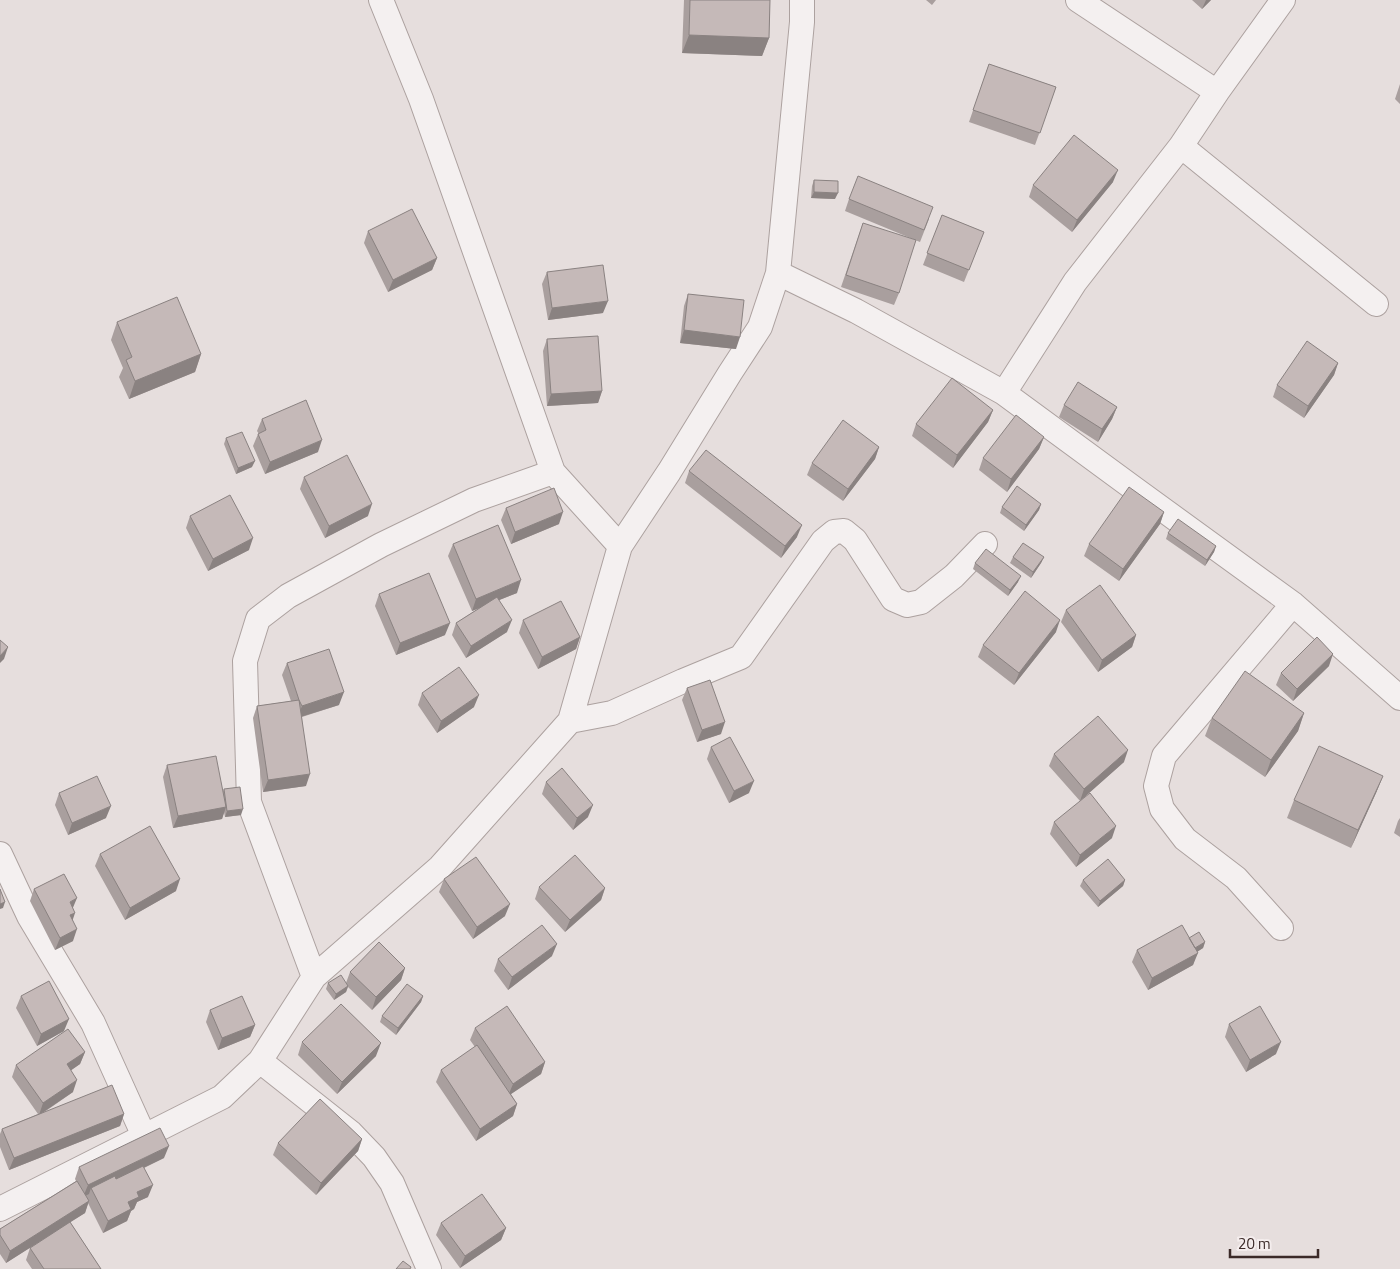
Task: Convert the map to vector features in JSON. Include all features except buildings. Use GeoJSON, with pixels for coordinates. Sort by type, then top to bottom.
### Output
{"type":"FeatureCollection","features":[{"type":"Feature","properties":{"kind":"street"},"geometry":{"type":"LineString","coordinates":[[381,0],[421,99],[553,472],[620,546]]}},
{"type":"Feature","properties":{"kind":"street"},"geometry":{"type":"LineString","coordinates":[[0,1209],[222,1097],[260,1061],[314,977],[440,867],[570,721],[620,546],[760,327],[778,272],[802,22],[802,0]]}},
{"type":"Feature","properties":{"kind":"street"},"geometry":{"type":"LineString","coordinates":[[1078,0],[1217,92]]}},
{"type":"Feature","properties":{"kind":"street"},"geometry":{"type":"LineString","coordinates":[[1004,392],[1074,282],[1181,146],[1283,0]]}},
{"type":"Feature","properties":{"kind":"street"},"geometry":{"type":"LineString","coordinates":[[1181,146],[1376,304]]}},
{"type":"Feature","properties":{"kind":"street"},"geometry":{"type":"LineString","coordinates":[[778,272],[856,311],[1004,392],[1293,604],[1400,698]]}},
{"type":"Feature","properties":{"kind":"street"},"geometry":{"type":"LineString","coordinates":[[314,977],[248,802],[245,661],[258,619],[288,596],[381,545],[474,500],[553,472]]}},
{"type":"Feature","properties":{"kind":"street"},"geometry":{"type":"LineString","coordinates":[[570,721],[612,713],[741,657],[823,541],[834,532],[844,531],[855,540],[893,599],[908,604],[921,602],[954,576],[985,544]]}},
{"type":"Feature","properties":{"kind":"street"},"geometry":{"type":"LineString","coordinates":[[1281,928],[1236,878],[1185,839],[1162,809],[1156,786],[1164,756],[1293,604]]}},
{"type":"Feature","properties":{"kind":"street"},"geometry":{"type":"LineString","coordinates":[[0,854],[29,916],[93,1023],[144,1136]]}},
{"type":"Feature","properties":{"kind":"street"},"geometry":{"type":"LineString","coordinates":[[260,1061],[351,1133],[374,1157],[392,1183],[429,1269]]}}]}
